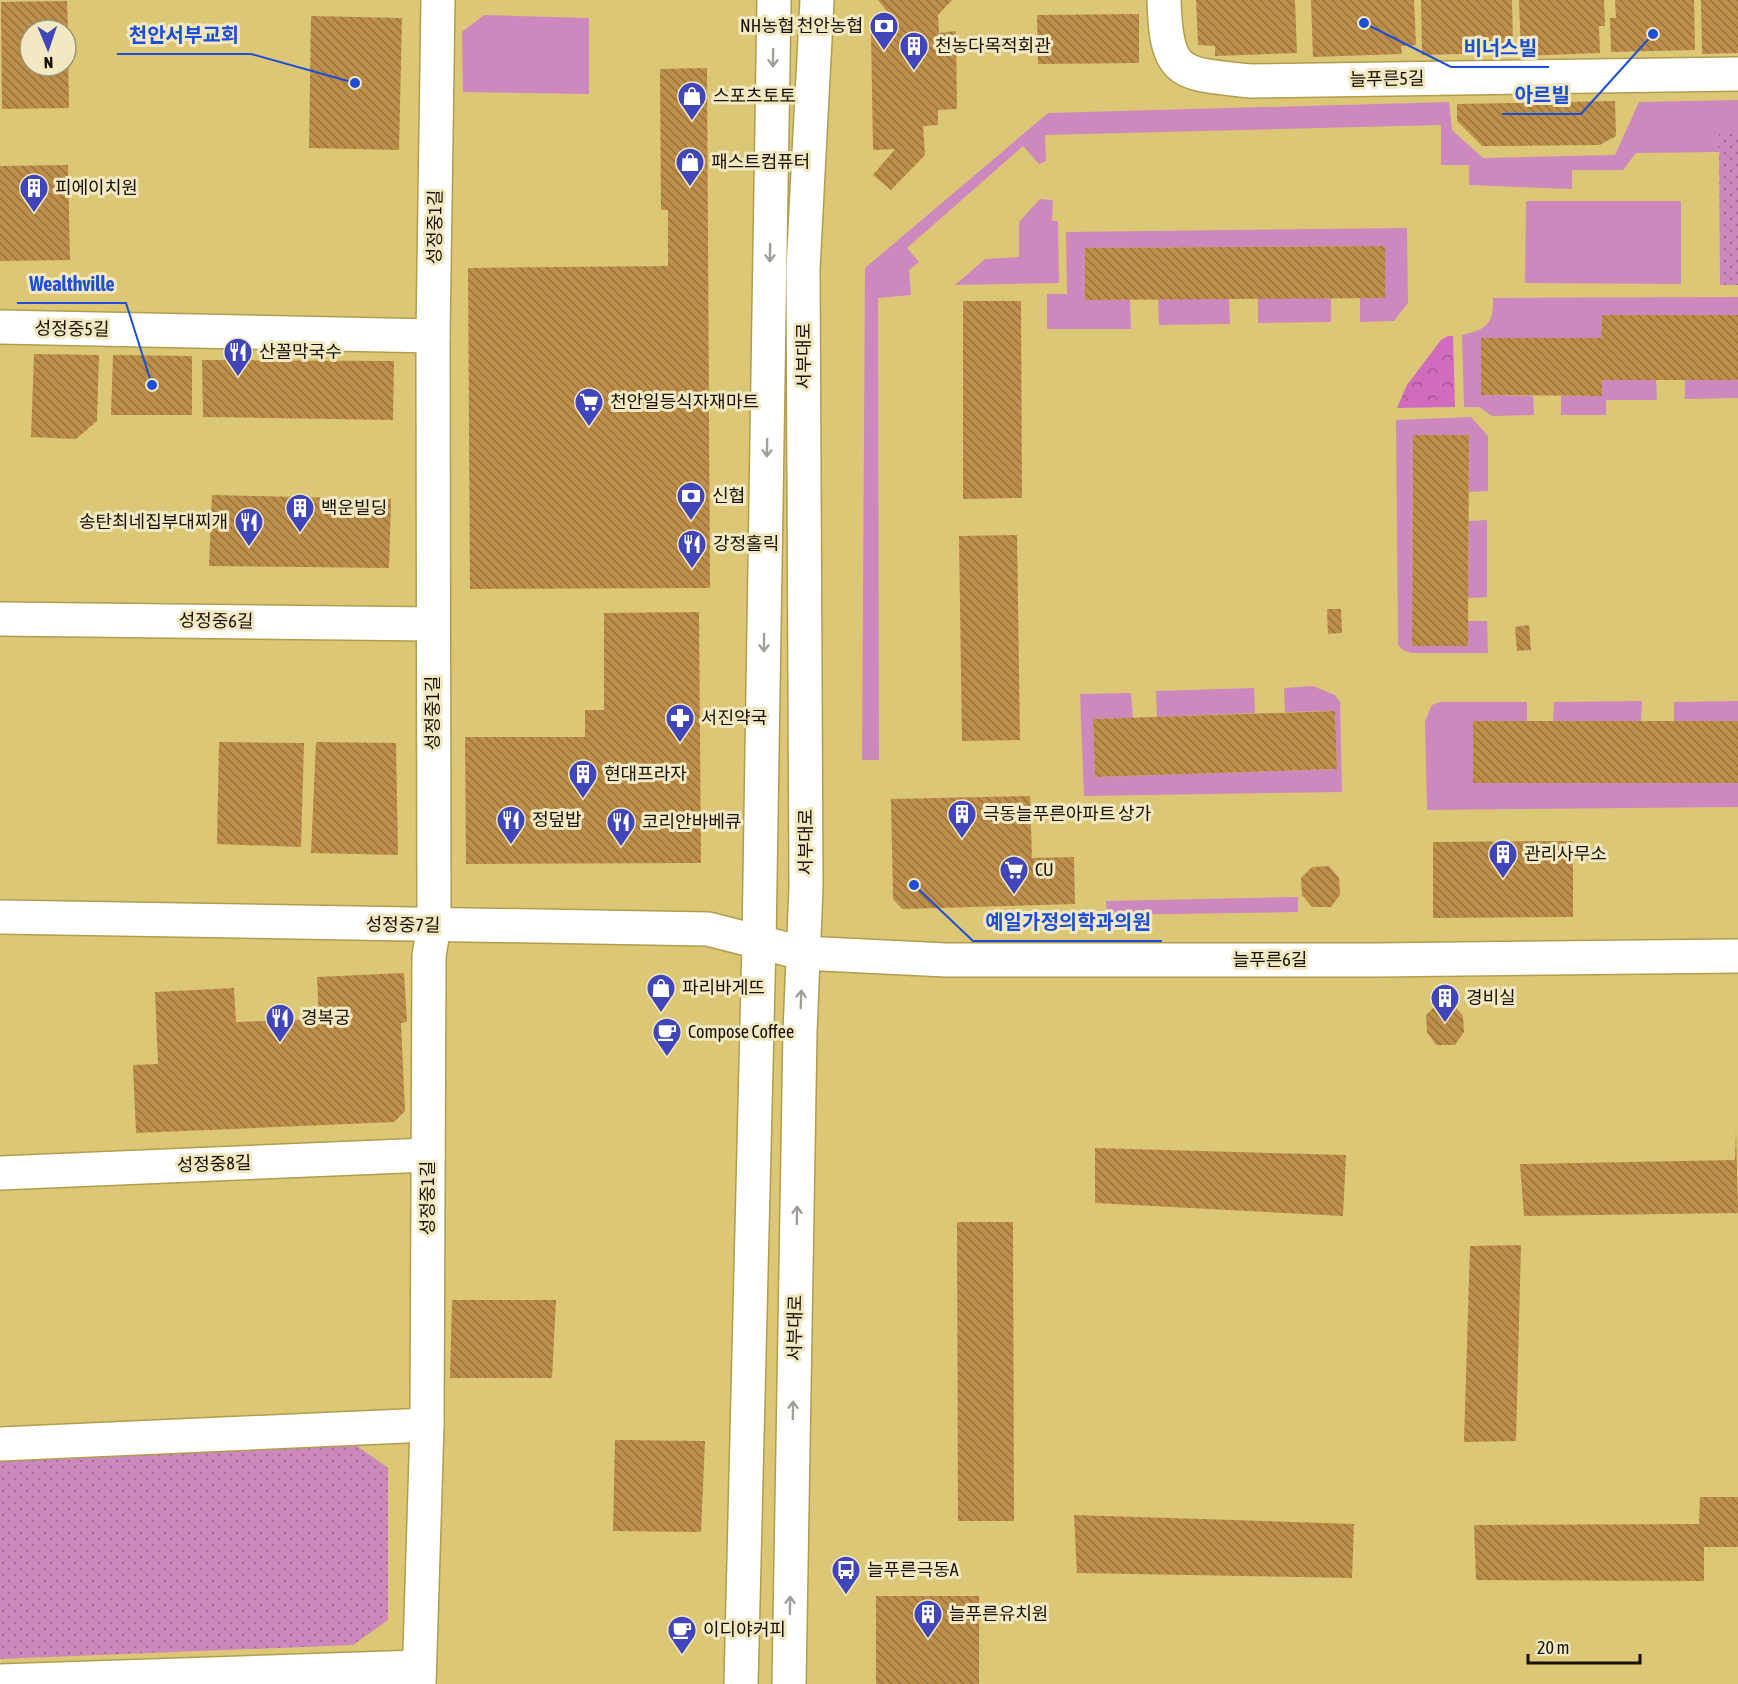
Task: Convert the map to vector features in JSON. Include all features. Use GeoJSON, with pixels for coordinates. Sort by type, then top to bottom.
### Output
{"type":"FeatureCollection","features":[{"type":"Feature","properties":{"kind":"street","name":"성정중1길"},"geometry":{"type":"LineString","coordinates":[[0,1681],[419,1675],[427,1425],[429,956],[434,925],[433,336],[438,0]]}},
{"type":"Feature","properties":{"kind":"street","name":"서부대로"},"geometry":{"type":"LineString","coordinates":[[741,1684],[759,942],[774,0]]}},
{"type":"Feature","properties":{"kind":"street","name":"서부대로"},"geometry":{"type":"LineString","coordinates":[[789,1684],[802,953],[806,888],[803,269],[817,0]]}},
{"type":"Feature","properties":{"kind":"street","name":"늘푸른5길"},"geometry":{"type":"LineString","coordinates":[[1164,0],[1165,37],[1175,60],[1192,74],[1250,81],[1738,74]]}},
{"type":"Feature","properties":{"kind":"street","name":"성정중5길"},"geometry":{"type":"LineString","coordinates":[[0,327],[433,336]]}},
{"type":"Feature","properties":{"kind":"street","name":"성정중6길"},"geometry":{"type":"LineString","coordinates":[[0,619],[433,624]]}},
{"type":"Feature","properties":{"kind":"street","name":"성정중7길"},"geometry":{"type":"LineString","coordinates":[[0,916],[708,928],[802,953]]}},
{"type":"Feature","properties":{"kind":"street","name":"늘푸른6길"},"geometry":{"type":"LineString","coordinates":[[802,953],[946,960],[1377,960],[1738,956]]}},
{"type":"Feature","properties":{"kind":"street","name":"성정중8길"},"geometry":{"type":"LineString","coordinates":[[0,1173],[428,1155]]}},
{"type":"Feature","properties":{"kind":"street"},"geometry":{"type":"LineString","coordinates":[[0,1444],[427,1425]]}},
{"type":"Feature","properties":{"kind":"shaded area"},"geometry":{"type":"Polygon","coordinates":[[[484,15],[589,18],[589,94],[463,92],[462,32],[484,15]]]}},
{"type":"Feature","properties":{"kind":"shaded area"},"geometry":{"type":"Polygon","coordinates":[[[1738,100],[1738,134],[1719,134],[1719,152],[1636,153],[1623,170],[1572,170],[1572,189],[1469,185],[1469,165],[1441,165],[1441,125],[1045,135],[1046,161],[1039,164],[1023,146],[907,248],[919,262],[909,270],[911,295],[878,298],[879,760],[862,760],[865,268],[1048,113],[1449,102],[1452,130],[1483,158],[1615,155],[1639,102],[1738,100]]]}},
{"type":"Feature","properties":{"kind":"shaded area"},"geometry":{"type":"Polygon","coordinates":[[[1719,134],[1738,134],[1738,285],[1720,285],[1719,134]]]}},
{"type":"Feature","properties":{"kind":"shaded area"},"geometry":{"type":"Polygon","coordinates":[[[1040,199],[1053,200],[1052,221],[1058,221],[1059,283],[955,285],[985,259],[1019,257],[1019,222],[1040,199]]]}},
{"type":"Feature","properties":{"kind":"shaded area"},"geometry":{"type":"Polygon","coordinates":[[[1526,201],[1681,201],[1681,284],[1525,283],[1526,201]]]}},
{"type":"Feature","properties":{"kind":"shaded area"},"geometry":{"type":"Polygon","coordinates":[[[1407,228],[1408,303],[1394,321],[1360,322],[1360,298],[1384,246],[1085,248],[1085,300],[1130,300],[1131,329],[1047,329],[1047,294],[1067,294],[1066,232],[1407,228]]]}},
{"type":"Feature","properties":{"kind":"shaded area"},"geometry":{"type":"Polygon","coordinates":[[[1738,297],[1738,315],[1602,315],[1601,338],[1481,338],[1481,395],[1533,396],[1534,415],[1492,416],[1479,407],[1464,407],[1462,335],[1483,328],[1487,324],[1492,314],[1493,298],[1738,297]]]}},
{"type":"Feature","properties":{"kind":"shaded area"},"geometry":{"type":"Polygon","coordinates":[[[1258,298],[1331,298],[1331,322],[1258,323],[1258,298]]]}},
{"type":"Feature","properties":{"kind":"shaded area"},"geometry":{"type":"Polygon","coordinates":[[[1158,299],[1229,299],[1230,324],[1159,325],[1158,299]]]}},
{"type":"Feature","properties":{"kind":"shaded area"},"geometry":{"type":"Polygon","coordinates":[[[1602,380],[1656,380],[1657,400],[1606,400],[1606,415],[1561,415],[1561,396],[1602,396],[1602,380]]]}},
{"type":"Feature","properties":{"kind":"shaded area"},"geometry":{"type":"Polygon","coordinates":[[[1685,380],[1738,380],[1738,398],[1685,399],[1685,380]]]}},
{"type":"Feature","properties":{"kind":"shaded area"},"geometry":{"type":"Polygon","coordinates":[[[1471,417],[1488,436],[1488,491],[1469,492],[1469,435],[1413,435],[1412,645],[1468,646],[1468,621],[1487,621],[1488,653],[1412,653],[1403,650],[1398,645],[1396,420],[1471,417]]]}},
{"type":"Feature","properties":{"kind":"shaded area"},"geometry":{"type":"Polygon","coordinates":[[[1487,520],[1487,597],[1468,598],[1469,521],[1487,520]]]}},
{"type":"Feature","properties":{"kind":"shaded area"},"geometry":{"type":"Polygon","coordinates":[[[1313,686],[1335,695],[1340,702],[1342,792],[1084,796],[1080,694],[1131,693],[1133,718],[1093,719],[1095,777],[1337,769],[1335,711],[1285,712],[1284,688],[1313,686]]]}},
{"type":"Feature","properties":{"kind":"shaded area"},"geometry":{"type":"Polygon","coordinates":[[[1254,688],[1255,713],[1157,717],[1156,691],[1254,688]]]}},
{"type":"Feature","properties":{"kind":"shaded area"},"geometry":{"type":"Polygon","coordinates":[[[1642,701],[1641,721],[1553,722],[1554,702],[1642,701]]]}},
{"type":"Feature","properties":{"kind":"shaded area"},"geometry":{"type":"Polygon","coordinates":[[[1738,701],[1738,721],[1674,721],[1674,702],[1738,701]]]}},
{"type":"Feature","properties":{"kind":"shaded area"},"geometry":{"type":"Polygon","coordinates":[[[1440,702],[1527,702],[1527,721],[1473,722],[1473,783],[1738,783],[1738,807],[1427,810],[1425,721],[1432,705],[1440,702]]]}},
{"type":"Feature","properties":{"kind":"shaded area"},"geometry":{"type":"Polygon","coordinates":[[[1298,897],[1298,912],[1107,915],[1106,901],[1298,897]]]}},
{"type":"Feature","properties":{"kind":"shaded area"},"geometry":{"type":"Polygon","coordinates":[[[343,1436],[388,1468],[388,1620],[353,1645],[0,1659],[0,1460],[343,1436]]]}},
{"type":"Feature","properties":{"kind":"green space"},"geometry":{"type":"Polygon","coordinates":[[[1453,336],[1455,407],[1397,408],[1407,385],[1441,340],[1453,336]]]}},
{"type":"Feature","properties":{"kind":"building","name":"천농다목적회관"},"geometry":{"type":"Polygon","coordinates":[[[878,0],[952,0],[938,15],[939,33],[956,31],[957,109],[938,110],[938,125],[923,126],[925,155],[891,190],[873,175],[895,149],[873,150],[871,32],[891,32],[890,15],[878,0]]]}},
{"type":"Feature","properties":{"kind":"building"},"geometry":{"type":"Polygon","coordinates":[[[1196,0],[1295,0],[1297,53],[1215,56],[1215,46],[1198,45],[1196,0]]]}},
{"type":"Feature","properties":{"kind":"building"},"geometry":{"type":"Polygon","coordinates":[[[1311,0],[1414,0],[1416,45],[1401,46],[1402,54],[1313,57],[1311,0]]]}},
{"type":"Feature","properties":{"kind":"building"},"geometry":{"type":"Polygon","coordinates":[[[1421,0],[1512,0],[1513,43],[1497,43],[1497,53],[1422,55],[1421,0]]]}},
{"type":"Feature","properties":{"kind":"building"},"geometry":{"type":"Polygon","coordinates":[[[1519,0],[1604,0],[1605,26],[1599,26],[1600,53],[1521,56],[1519,0]]]}},
{"type":"Feature","properties":{"kind":"building"},"geometry":{"type":"Polygon","coordinates":[[[1615,0],[1694,0],[1695,50],[1611,52],[1610,18],[1616,18],[1615,0]]]}},
{"type":"Feature","properties":{"kind":"building"},"geometry":{"type":"Polygon","coordinates":[[[1701,0],[1738,0],[1738,53],[1702,54],[1701,0]]]}},
{"type":"Feature","properties":{"kind":"building"},"geometry":{"type":"Polygon","coordinates":[[[67,1],[68,18],[18,18],[18,78],[68,78],[69,108],[2,109],[1,2],[67,1]]]}},
{"type":"Feature","properties":{"kind":"building"},"geometry":{"type":"Polygon","coordinates":[[[1139,14],[1139,63],[1038,64],[1037,15],[1139,14]]]}},
{"type":"Feature","properties":{"kind":"building"},"geometry":{"type":"Polygon","coordinates":[[[311,16],[402,18],[399,150],[309,148],[311,16]]]}},
{"type":"Feature","properties":{"kind":"building","name":"천안일등식자재마트"},"geometry":{"type":"Polygon","coordinates":[[[707,68],[710,588],[470,589],[468,268],[668,266],[668,210],[661,210],[660,69],[707,68]]]}},
{"type":"Feature","properties":{"kind":"building"},"geometry":{"type":"Polygon","coordinates":[[[1615,101],[1616,136],[1600,145],[1482,146],[1457,121],[1457,104],[1615,101]]]}},
{"type":"Feature","properties":{"kind":"building","name":"피에이치원"},"geometry":{"type":"Polygon","coordinates":[[[68,165],[70,260],[0,261],[0,166],[68,165]]]}},
{"type":"Feature","properties":{"kind":"building"},"geometry":{"type":"Polygon","coordinates":[[[1385,246],[1385,298],[1085,300],[1085,248],[1385,246]]]}},
{"type":"Feature","properties":{"kind":"building"},"geometry":{"type":"Polygon","coordinates":[[[963,301],[1021,301],[1022,498],[963,499],[963,301]]]}},
{"type":"Feature","properties":{"kind":"building"},"geometry":{"type":"Polygon","coordinates":[[[1602,315],[1738,315],[1738,380],[1602,380],[1602,396],[1481,395],[1481,338],[1601,338],[1602,315]]]}},
{"type":"Feature","properties":{"kind":"building"},"geometry":{"type":"Polygon","coordinates":[[[34,354],[99,355],[97,421],[76,439],[31,437],[34,354]]]}},
{"type":"Feature","properties":{"kind":"building"},"geometry":{"type":"Polygon","coordinates":[[[113,355],[192,356],[192,415],[111,415],[113,355]]]}},
{"type":"Feature","properties":{"kind":"building"},"geometry":{"type":"Polygon","coordinates":[[[202,360],[394,361],[393,420],[203,417],[202,360]]]}},
{"type":"Feature","properties":{"kind":"building"},"geometry":{"type":"Polygon","coordinates":[[[1413,435],[1469,435],[1468,646],[1412,646],[1413,435]]]}},
{"type":"Feature","properties":{"kind":"building","name":"백운빌딩"},"geometry":{"type":"Polygon","coordinates":[[[212,495],[391,499],[389,568],[209,566],[212,495]]]}},
{"type":"Feature","properties":{"kind":"building"},"geometry":{"type":"Polygon","coordinates":[[[1017,535],[1020,740],[962,741],[959,536],[1017,535]]]}},
{"type":"Feature","properties":{"kind":"building"},"geometry":{"type":"Polygon","coordinates":[[[1327,609],[1341,609],[1342,633],[1328,634],[1327,609]]]}},
{"type":"Feature","properties":{"kind":"building","name":"현대프라자"},"geometry":{"type":"Polygon","coordinates":[[[699,612],[701,863],[466,864],[465,737],[585,737],[585,710],[604,710],[604,613],[699,612]]]}},
{"type":"Feature","properties":{"kind":"building"},"geometry":{"type":"Polygon","coordinates":[[[1529,625],[1531,650],[1517,651],[1515,627],[1529,625]]]}},
{"type":"Feature","properties":{"kind":"building"},"geometry":{"type":"Polygon","coordinates":[[[1335,711],[1337,769],[1095,777],[1093,719],[1335,711]]]}},
{"type":"Feature","properties":{"kind":"building"},"geometry":{"type":"Polygon","coordinates":[[[1473,721],[1738,721],[1738,783],[1473,783],[1473,721]]]}},
{"type":"Feature","properties":{"kind":"building"},"geometry":{"type":"Polygon","coordinates":[[[219,742],[304,743],[301,847],[217,844],[219,742]]]}},
{"type":"Feature","properties":{"kind":"building"},"geometry":{"type":"Polygon","coordinates":[[[316,742],[396,743],[398,855],[311,853],[316,742]]]}},
{"type":"Feature","properties":{"kind":"building","name":"극동늘푸른아파트 상가"},"geometry":{"type":"Polygon","coordinates":[[[1030,796],[1032,858],[1074,857],[1075,904],[902,909],[893,899],[891,799],[1030,796]]]}},
{"type":"Feature","properties":{"kind":"building","name":"관리사무소"},"geometry":{"type":"Polygon","coordinates":[[[1573,841],[1573,917],[1433,918],[1433,842],[1573,841]]]}},
{"type":"Feature","properties":{"kind":"building"},"geometry":{"type":"Polygon","coordinates":[[[1329,866],[1339,878],[1340,895],[1331,907],[1312,907],[1302,895],[1301,878],[1312,867],[1329,866]]]}},
{"type":"Feature","properties":{"kind":"building","name":"경복궁"},"geometry":{"type":"Polygon","coordinates":[[[404,973],[407,1022],[401,1023],[405,1111],[394,1122],[136,1133],[133,1065],[158,1064],[155,992],[234,988],[236,1022],[319,1019],[317,977],[404,973]]]}},
{"type":"Feature","properties":{"kind":"building","name":"경비실"},"geometry":{"type":"Polygon","coordinates":[[[1453,1004],[1463,1016],[1464,1032],[1455,1045],[1436,1045],[1427,1032],[1426,1015],[1436,1005],[1453,1004]]]}},
{"type":"Feature","properties":{"kind":"building"},"geometry":{"type":"Polygon","coordinates":[[[1736,1129],[1738,1213],[1524,1216],[1520,1164],[1735,1160],[1736,1129]]]}},
{"type":"Feature","properties":{"kind":"building"},"geometry":{"type":"Polygon","coordinates":[[[1095,1148],[1346,1155],[1343,1216],[1095,1203],[1095,1148]]]}},
{"type":"Feature","properties":{"kind":"building"},"geometry":{"type":"Polygon","coordinates":[[[957,1222],[1013,1222],[1014,1521],[958,1521],[957,1222]]]}},
{"type":"Feature","properties":{"kind":"building"},"geometry":{"type":"Polygon","coordinates":[[[1521,1245],[1516,1441],[1464,1442],[1470,1246],[1521,1245]]]}},
{"type":"Feature","properties":{"kind":"building"},"geometry":{"type":"Polygon","coordinates":[[[452,1300],[556,1300],[552,1378],[450,1378],[452,1300]]]}},
{"type":"Feature","properties":{"kind":"building"},"geometry":{"type":"Polygon","coordinates":[[[615,1440],[705,1441],[701,1532],[613,1531],[615,1440]]]}},
{"type":"Feature","properties":{"kind":"building"},"geometry":{"type":"Polygon","coordinates":[[[1700,1497],[1738,1497],[1738,1547],[1704,1547],[1704,1581],[1476,1580],[1474,1525],[1699,1524],[1700,1497]]]}},
{"type":"Feature","properties":{"kind":"building"},"geometry":{"type":"Polygon","coordinates":[[[1074,1515],[1354,1524],[1352,1578],[1077,1573],[1074,1515]]]}},
{"type":"Feature","properties":{"kind":"building","name":"늘푸른유치원"},"geometry":{"type":"Polygon","coordinates":[[[876,1596],[979,1596],[979,1684],[876,1684],[876,1596]]]}},
{"type":"Feature","properties":{"kind":"place","name":"비너스빌"},"geometry":{"type":"Point","coordinates":[1364,23]}},
{"type":"Feature","properties":{"kind":"place","name":"아르빌"},"geometry":{"type":"Point","coordinates":[1653,34]}},
{"type":"Feature","properties":{"kind":"place","name":"NH농협 천안농협"},"geometry":{"type":"Point","coordinates":[884,52]}},
{"type":"Feature","properties":{"kind":"place","name":"천농다목적회관"},"geometry":{"type":"Point","coordinates":[914,72]}},
{"type":"Feature","properties":{"kind":"place","name":"천안서부교회"},"geometry":{"type":"Point","coordinates":[355,83]}},
{"type":"Feature","properties":{"kind":"place","name":"스포츠토토"},"geometry":{"type":"Point","coordinates":[692,122]}},
{"type":"Feature","properties":{"kind":"place","name":"패스트컴퓨터"},"geometry":{"type":"Point","coordinates":[690,188]}},
{"type":"Feature","properties":{"kind":"place","name":"피에이치원"},"geometry":{"type":"Point","coordinates":[34,214]}},
{"type":"Feature","properties":{"kind":"place","name":"산꼴막국수"},"geometry":{"type":"Point","coordinates":[238,378]}},
{"type":"Feature","properties":{"kind":"place","name":"Wealthville"},"geometry":{"type":"Point","coordinates":[152,385]}},
{"type":"Feature","properties":{"kind":"place","name":"천안일등식자재마트"},"geometry":{"type":"Point","coordinates":[589,428]}},
{"type":"Feature","properties":{"kind":"place","name":"신협"},"geometry":{"type":"Point","coordinates":[691,522]}},
{"type":"Feature","properties":{"kind":"place","name":"백운빌딩"},"geometry":{"type":"Point","coordinates":[300,534]}},
{"type":"Feature","properties":{"kind":"place","name":"송탄최네집부대찌개"},"geometry":{"type":"Point","coordinates":[249,548]}},
{"type":"Feature","properties":{"kind":"place","name":"강정홀릭"},"geometry":{"type":"Point","coordinates":[692,570]}},
{"type":"Feature","properties":{"kind":"place","name":"서진약국"},"geometry":{"type":"Point","coordinates":[680,744]}},
{"type":"Feature","properties":{"kind":"place","name":"현대프라자"},"geometry":{"type":"Point","coordinates":[583,800]}},
{"type":"Feature","properties":{"kind":"place","name":"극동늘푸른아파트 상가"},"geometry":{"type":"Point","coordinates":[962,840]}},
{"type":"Feature","properties":{"kind":"place","name":"정덮밥"},"geometry":{"type":"Point","coordinates":[511,846]}},
{"type":"Feature","properties":{"kind":"place","name":"코리안바베큐"},"geometry":{"type":"Point","coordinates":[621,848]}},
{"type":"Feature","properties":{"kind":"place","name":"관리사무소"},"geometry":{"type":"Point","coordinates":[1503,880]}},
{"type":"Feature","properties":{"kind":"place","name":"예일가정의학과의원"},"geometry":{"type":"Point","coordinates":[914,885]}},
{"type":"Feature","properties":{"kind":"place","name":"CU"},"geometry":{"type":"Point","coordinates":[1014,896]}},
{"type":"Feature","properties":{"kind":"place","name":"파리바게뜨"},"geometry":{"type":"Point","coordinates":[661,1014]}},
{"type":"Feature","properties":{"kind":"place","name":"경비실"},"geometry":{"type":"Point","coordinates":[1445,1024]}},
{"type":"Feature","properties":{"kind":"place","name":"경복궁"},"geometry":{"type":"Point","coordinates":[280,1044]}},
{"type":"Feature","properties":{"kind":"place","name":"Compose Coffee"},"geometry":{"type":"Point","coordinates":[667,1058]}},
{"type":"Feature","properties":{"kind":"place","name":"늘푸른극동A"},"geometry":{"type":"Point","coordinates":[846,1596]}},
{"type":"Feature","properties":{"kind":"place","name":"늘푸른유치원"},"geometry":{"type":"Point","coordinates":[928,1640]}},
{"type":"Feature","properties":{"kind":"place","name":"이디야커피"},"geometry":{"type":"Point","coordinates":[682,1656]}}]}
